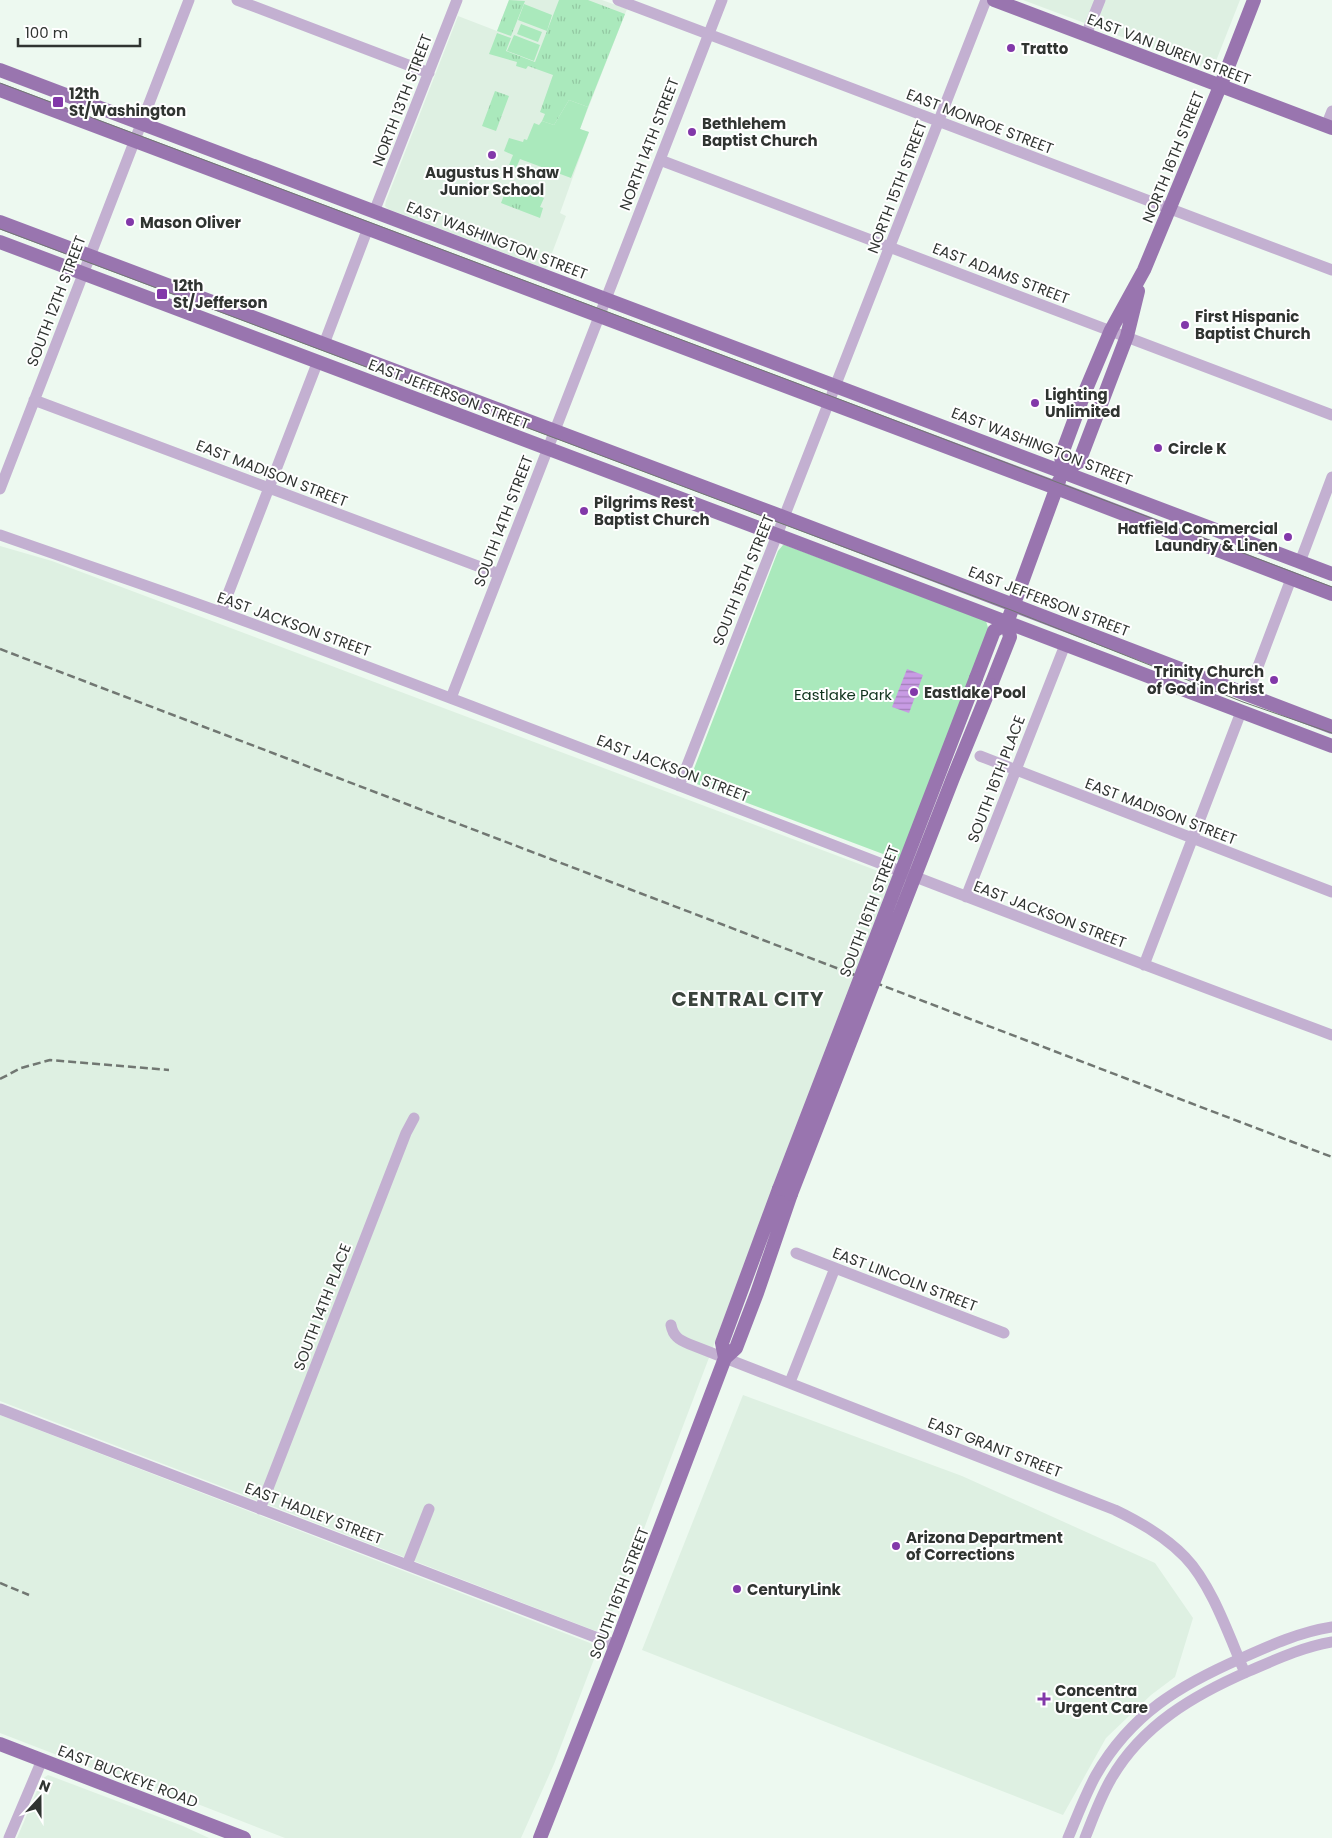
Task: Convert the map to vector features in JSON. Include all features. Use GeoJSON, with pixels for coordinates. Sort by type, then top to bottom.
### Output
{"type":"FeatureCollection","features":[{"type":"Feature","properties":{"kind":"main road","name":"EAST VAN BUREN STREET"},"geometry":{"type":"LineString","coordinates":[[994,0],[1329,127]]}},
{"type":"Feature","properties":{"kind":"main road","name":"NORTH 16TH STREET"},"geometry":{"type":"LineString","coordinates":[[1144,270],[1127,336],[1079,462],[1063,471],[1061,456],[1111,330],[1144,270],[1254,0]]}},
{"type":"Feature","properties":{"kind":"main road","name":"EAST WASHINGTON STREET"},"geometry":{"type":"LineString","coordinates":[[0,70],[1332,574]]}},
{"type":"Feature","properties":{"kind":"main road","name":"EAST WASHINGTON STREET"},"geometry":{"type":"LineString","coordinates":[[0,90],[134,142],[335,215],[1332,594]]}},
{"type":"Feature","properties":{"kind":"main road","name":"EAST WASHINGTON STREET"},"geometry":{"type":"LineString","coordinates":[[242,160],[335,215]]}},
{"type":"Feature","properties":{"kind":"main road","name":"EAST JEFFERSON STREET"},"geometry":{"type":"LineString","coordinates":[[0,222],[1248,693],[1332,727]]}},
{"type":"Feature","properties":{"kind":"main road","name":"EAST JEFFERSON STREET"},"geometry":{"type":"LineString","coordinates":[[0,242],[776,534],[1332,746]]}},
{"type":"Feature","properties":{"kind":"main road","name":"EAST WASHINGTON STREET"},"geometry":{"type":"LineString","coordinates":[[740,350],[808,395]]}},
{"type":"Feature","properties":{"kind":"main road"},"geometry":{"type":"LineString","coordinates":[[362,358],[436,407]]}},
{"type":"Feature","properties":{"kind":"main road","name":"SOUTH 16TH STREET"},"geometry":{"type":"LineString","coordinates":[[540,1838],[616,1645],[725,1358],[722,1343],[1010,637],[1007,623],[1063,471]]}},
{"type":"Feature","properties":{"kind":"main road"},"geometry":{"type":"LineString","coordinates":[[1182,517],[1255,565]]}},
{"type":"Feature","properties":{"kind":"main road","name":"EAST JEFFERSON STREET"},"geometry":{"type":"LineString","coordinates":[[804,526],[887,577]]}},
{"type":"Feature","properties":{"kind":"main road","name":"SOUTH 16TH STREET"},"geometry":{"type":"LineString","coordinates":[[785,1192],[994,631],[1007,623]]}},
{"type":"Feature","properties":{"kind":"main road","name":"EAST JEFFERSON STREET"},"geometry":{"type":"LineString","coordinates":[[1282,708],[1332,738]]}},
{"type":"Feature","properties":{"kind":"main road","name":"EAST BUCKEYE ROAD"},"geometry":{"type":"LineString","coordinates":[[0,1744],[244,1838]]}},
{"type":"Feature","properties":{"kind":"street","name":"SOUTH 12TH STREET"},"geometry":{"type":"LineString","coordinates":[[0,490],[82,273],[189,0]]}},
{"type":"Feature","properties":{"kind":"street"},"geometry":{"type":"LineString","coordinates":[[237,0],[429,73]]}},
{"type":"Feature","properties":{"kind":"street","name":"NORTH 13TH STREET"},"geometry":{"type":"LineString","coordinates":[[374,212],[457,0]]}},
{"type":"Feature","properties":{"kind":"street","name":"EAST MONROE STREET"},"geometry":{"type":"LineString","coordinates":[[618,0],[1332,270]]}},
{"type":"Feature","properties":{"kind":"street","name":"NORTH 14TH STREET"},"geometry":{"type":"LineString","coordinates":[[605,298],[722,0]]}},
{"type":"Feature","properties":{"kind":"street","name":"NORTH 15TH STREET"},"geometry":{"type":"LineString","coordinates":[[836,385],[986,0]]}},
{"type":"Feature","properties":{"kind":"street"},"geometry":{"type":"LineString","coordinates":[[1086,35],[1100,0]]}},
{"type":"Feature","properties":{"kind":"street"},"geometry":{"type":"LineString","coordinates":[[1329,127],[1332,111]]}},
{"type":"Feature","properties":{"kind":"street","name":"EAST ADAMS STREET"},"geometry":{"type":"LineString","coordinates":[[660,160],[1332,414]]}},
{"type":"Feature","properties":{"kind":"street"},"geometry":{"type":"LineString","coordinates":[[324,344],[368,228]]}},
{"type":"Feature","properties":{"kind":"street","name":"SOUTH 14TH STREET"},"geometry":{"type":"LineString","coordinates":[[451,698],[605,298]]}},
{"type":"Feature","properties":{"kind":"street"},"geometry":{"type":"LineString","coordinates":[[221,612],[318,361]]}},
{"type":"Feature","properties":{"kind":"street","name":"SOUTH 15TH STREET"},"geometry":{"type":"LineString","coordinates":[[678,786],[836,385]]}},
{"type":"Feature","properties":{"kind":"street","name":"EAST MADISON STREET"},"geometry":{"type":"LineString","coordinates":[[34,400],[499,574]]}},
{"type":"Feature","properties":{"kind":"street"},"geometry":{"type":"LineString","coordinates":[[1300,562],[1332,477]]}},
{"type":"Feature","properties":{"kind":"street","name":"EAST JACKSON STREET"},"geometry":{"type":"LineString","coordinates":[[0,535],[221,612],[451,698],[1144,965],[1332,1034]]}},
{"type":"Feature","properties":{"kind":"street"},"geometry":{"type":"LineString","coordinates":[[1248,693],[1291,579]]}},
{"type":"Feature","properties":{"kind":"street","name":"SOUTH 16TH PLACE"},"geometry":{"type":"LineString","coordinates":[[966,897],[1065,645]]}},
{"type":"Feature","properties":{"kind":"street"},"geometry":{"type":"LineString","coordinates":[[1144,965],[1191,838],[1241,712]]}},
{"type":"Feature","properties":{"kind":"street","name":"EAST MADISON STREET"},"geometry":{"type":"LineString","coordinates":[[980,756],[1332,892]]}},
{"type":"Feature","properties":{"kind":"street","name":"SOUTH 14TH PLACE"},"geometry":{"type":"LineString","coordinates":[[260,1508],[406,1133],[414,1118]]}},
{"type":"Feature","properties":{"kind":"street","name":"EAST LINCOLN STREET"},"geometry":{"type":"LineString","coordinates":[[796,1253],[1004,1333]]}},
{"type":"Feature","properties":{"kind":"street"},"geometry":{"type":"LineString","coordinates":[[790,1382],[835,1268]]}},
{"type":"Feature","properties":{"kind":"street","name":"EAST GRANT STREET"},"geometry":{"type":"LineString","coordinates":[[671,1325],[673,1333],[681,1341],[1115,1510],[1148,1527],[1185,1557],[1195,1569],[1207,1587],[1245,1672]]}},
{"type":"Feature","properties":{"kind":"street","name":"EAST HADLEY STREET"},"geometry":{"type":"LineString","coordinates":[[0,1409],[616,1645]]}},
{"type":"Feature","properties":{"kind":"street"},"geometry":{"type":"LineString","coordinates":[[407,1565],[429,1509]]}},
{"type":"Feature","properties":{"kind":"street"},"geometry":{"type":"LineString","coordinates":[[1068,1838],[1099,1770],[1138,1721],[1176,1690],[1200,1676],[1290,1638],[1332,1627]]}},
{"type":"Feature","properties":{"kind":"street"},"geometry":{"type":"LineString","coordinates":[[1313,1646],[1323,1638],[1332,1635]]}},
{"type":"Feature","properties":{"kind":"street"},"geometry":{"type":"LineString","coordinates":[[1085,1838],[1099,1803],[1112,1778],[1128,1754],[1148,1732],[1180,1706],[1207,1690],[1245,1672],[1286,1655],[1332,1642]]}},
{"type":"Feature","properties":{"kind":"street"},"geometry":{"type":"LineString","coordinates":[[9,1838],[42,1760]]}},
{"type":"Feature","properties":{"kind":"shaded area","name":"Augustus H Shaw Junior School"},"geometry":{"type":"Polygon","coordinates":[[[509,0],[602,0],[627,9],[580,129],[589,132],[560,213],[566,216],[546,269],[388,209],[385,206],[458,16],[497,31],[509,0]]]}},
{"type":"Feature","properties":{"kind":"shaded area"},"geometry":{"type":"Polygon","coordinates":[[[1023,0],[1240,0],[1216,61],[1209,68],[1205,68],[1023,0]]]}},
{"type":"Feature","properties":{"kind":"shaded area"},"geometry":{"type":"Polygon","coordinates":[[[0,546],[52,561],[894,877],[829,1042],[607,1626],[603,1630],[593,1630],[0,1401],[0,546]]]}},
{"type":"Feature","properties":{"kind":"shaded area"},"geometry":{"type":"Polygon","coordinates":[[[907,669],[923,675],[909,713],[892,707],[907,669]]]}},
{"type":"Feature","properties":{"kind":"shaded area"},"geometry":{"type":"Polygon","coordinates":[[[743,1395],[962,1476],[1155,1563],[1193,1618],[1175,1677],[1151,1695],[1106,1738],[1063,1815],[642,1650],[743,1395]]]}},
{"type":"Feature","properties":{"kind":"shaded area"},"geometry":{"type":"Polygon","coordinates":[[[0,1415],[594,1646],[596,1654],[554,1764],[521,1838],[285,1838],[159,1789],[122,1780],[0,1733],[0,1415]]]}},
{"type":"Feature","properties":{"kind":"shaded area"},"geometry":{"type":"Polygon","coordinates":[[[48,1775],[183,1826],[209,1838],[17,1838],[42,1779],[48,1775]]]}},
{"type":"Feature","properties":{"kind":"green space"},"geometry":{"type":"Polygon","coordinates":[[[509,0],[525,1],[511,36],[497,31],[509,0]]]}},
{"type":"Feature","properties":{"kind":"green space"},"geometry":{"type":"Polygon","coordinates":[[[559,0],[588,0],[625,14],[588,107],[569,100],[554,125],[542,121],[545,114],[540,112],[553,75],[528,66],[526,69],[516,66],[517,62],[489,54],[497,33],[511,38],[506,51],[535,62],[559,0]]]}},
{"type":"Feature","properties":{"kind":"green space"},"geometry":{"type":"Polygon","coordinates":[[[524,4],[552,15],[547,31],[518,20],[524,4]]]}},
{"type":"Feature","properties":{"kind":"green space"},"geometry":{"type":"Polygon","coordinates":[[[521,24],[542,32],[538,42],[517,34],[521,24]]]}},
{"type":"Feature","properties":{"kind":"green space"},"geometry":{"type":"Polygon","coordinates":[[[514,35],[540,45],[534,61],[507,51],[514,35]]]}},
{"type":"Feature","properties":{"kind":"green space"},"geometry":{"type":"Polygon","coordinates":[[[495,91],[509,96],[496,131],[482,126],[495,91]]]}},
{"type":"Feature","properties":{"kind":"green space"},"geometry":{"type":"Polygon","coordinates":[[[569,100],[588,107],[580,129],[589,132],[571,178],[520,159],[516,168],[509,165],[513,155],[504,151],[509,138],[523,142],[524,139],[527,140],[534,123],[539,125],[542,121],[554,125],[569,100]]]}},
{"type":"Feature","properties":{"kind":"green space"},"geometry":{"type":"Polygon","coordinates":[[[506,190],[517,197],[522,195],[523,190],[544,198],[540,207],[543,208],[540,218],[501,203],[506,190]]]}},
{"type":"Feature","properties":{"kind":"green space","name":"Eastlake Park"},"geometry":{"type":"Polygon","coordinates":[[[783,545],[986,621],[989,631],[899,860],[694,783],[690,779],[778,551],[783,545]]]}},
{"type":"Feature","properties":{"kind":"tram line"},"geometry":{"type":"LineString","coordinates":[[0,83],[1332,587]]}},
{"type":"Feature","properties":{"kind":"tram line"},"geometry":{"type":"LineString","coordinates":[[0,229],[1011,610],[1243,702],[1332,733]]}},
{"type":"Feature","properties":{"kind":"railway"},"geometry":{"type":"LineString","coordinates":[[0,649],[1332,1157]]}},
{"type":"Feature","properties":{"kind":"railway"},"geometry":{"type":"LineString","coordinates":[[0,1079],[21,1068],[50,1060],[169,1070]]}},
{"type":"Feature","properties":{"kind":"railway"},"geometry":{"type":"LineString","coordinates":[[0,1583],[29,1595]]}},
{"type":"Feature","properties":{"kind":"place","name":"Tratto"},"geometry":{"type":"Point","coordinates":[1011,48]}},
{"type":"Feature","properties":{"kind":"place","name":"12th St/Washington"},"geometry":{"type":"Point","coordinates":[58,102]}},
{"type":"Feature","properties":{"kind":"place","name":"Bethlehem Baptist Church"},"geometry":{"type":"Point","coordinates":[692,132]}},
{"type":"Feature","properties":{"kind":"place","name":"Augustus H Shaw Junior School"},"geometry":{"type":"Point","coordinates":[492,155]}},
{"type":"Feature","properties":{"kind":"place","name":"Mason Oliver"},"geometry":{"type":"Point","coordinates":[130,222]}},
{"type":"Feature","properties":{"kind":"place","name":"12th St/Jefferson"},"geometry":{"type":"Point","coordinates":[162,294]}},
{"type":"Feature","properties":{"kind":"place","name":"First Hispanic Baptist Church"},"geometry":{"type":"Point","coordinates":[1185,325]}},
{"type":"Feature","properties":{"kind":"place","name":"Lighting Unlimited"},"geometry":{"type":"Point","coordinates":[1035,403]}},
{"type":"Feature","properties":{"kind":"place","name":"Circle K"},"geometry":{"type":"Point","coordinates":[1158,448]}},
{"type":"Feature","properties":{"kind":"place","name":"Pilgrims Rest Baptist Church"},"geometry":{"type":"Point","coordinates":[584,511]}},
{"type":"Feature","properties":{"kind":"place","name":"Hatfield Commercial Laundry & Linen"},"geometry":{"type":"Point","coordinates":[1288,537]}},
{"type":"Feature","properties":{"kind":"place","name":"Trinity Church of God in Christ"},"geometry":{"type":"Point","coordinates":[1274,680]}},
{"type":"Feature","properties":{"kind":"place","name":"Eastlake Pool"},"geometry":{"type":"Point","coordinates":[914,692]}},
{"type":"Feature","properties":{"kind":"place","name":"Arizona Department of Corrections"},"geometry":{"type":"Point","coordinates":[896,1546]}},
{"type":"Feature","properties":{"kind":"place","name":"CenturyLink"},"geometry":{"type":"Point","coordinates":[737,1589]}},
{"type":"Feature","properties":{"kind":"place","name":"Concentra Urgent Care"},"geometry":{"type":"Point","coordinates":[1044,1699]}},
{"type":"Feature","properties":{"kind":"district","name":"CENTRAL CITY"},"geometry":{"type":"Point","coordinates":[748,999]}}]}
